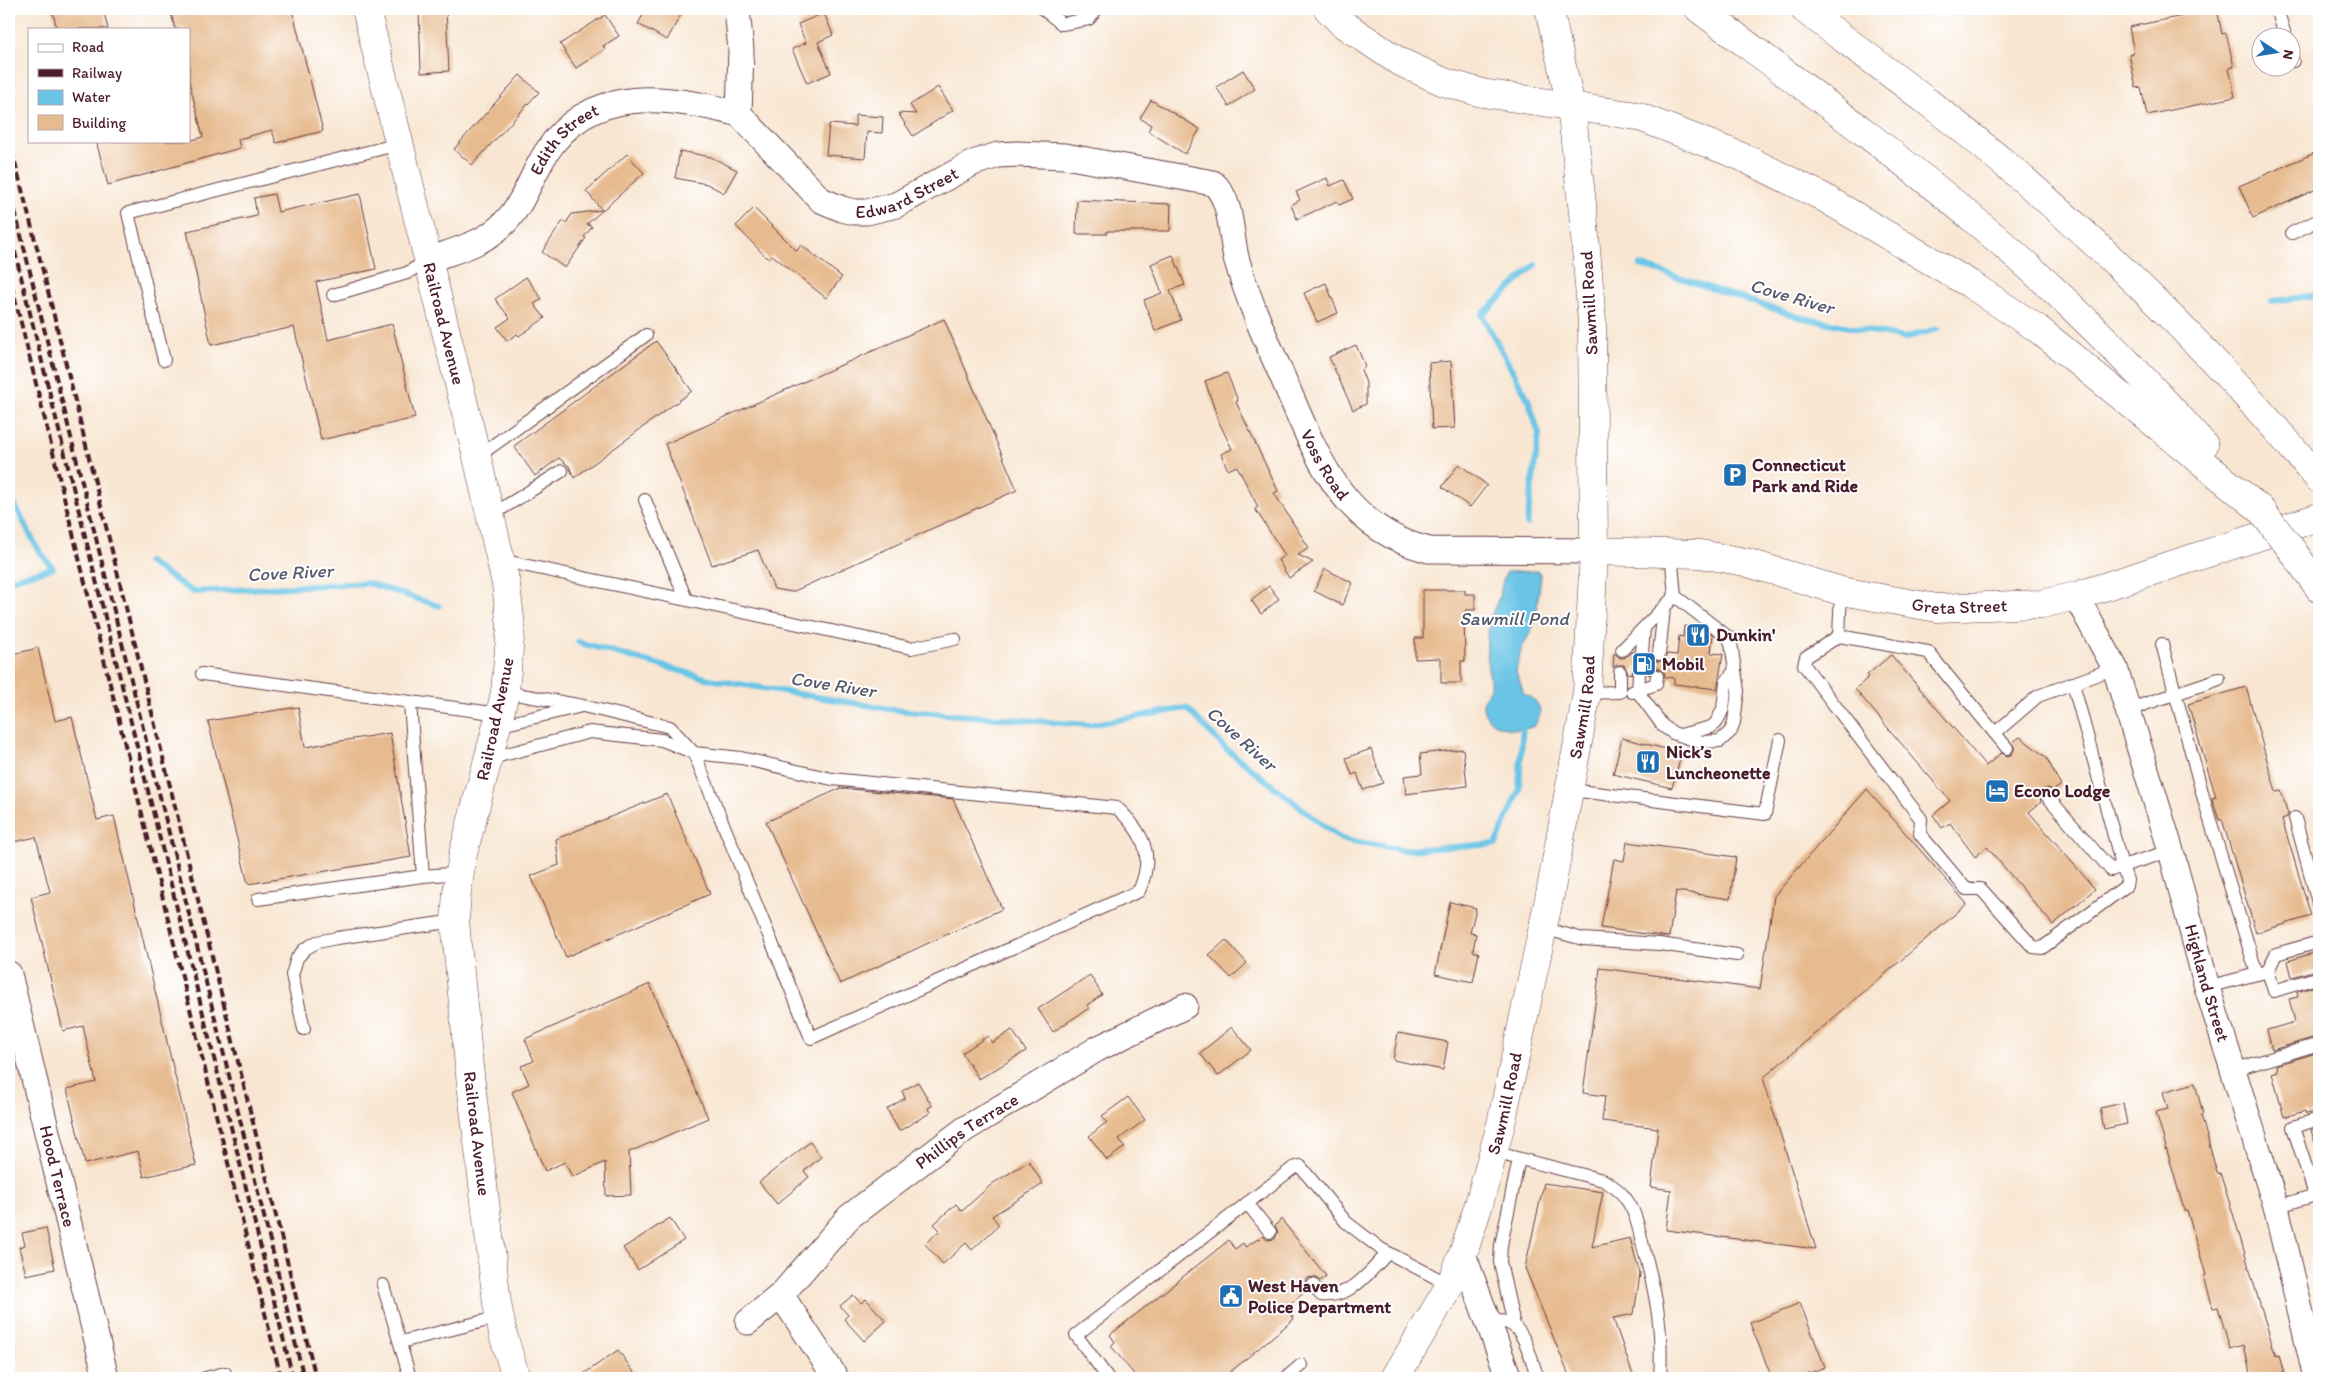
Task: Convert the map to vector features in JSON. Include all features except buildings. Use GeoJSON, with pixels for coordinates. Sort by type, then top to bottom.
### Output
{"type":"FeatureCollection","features":[{"type":"Feature","properties":{"kind":"main road","name":"Railroad Avenue"},"geometry":{"type":"LineString","coordinates":[[366,9],[477,457],[500,560],[512,627],[500,710],[460,873],[455,921],[469,1066],[500,1317],[516,1378]]}},
{"type":"Feature","properties":{"kind":"main road"},"geometry":{"type":"LineString","coordinates":[[1328,9],[1343,24],[1398,61],[1444,82],[1482,93],[1637,116],[1740,156],[1821,196],[1937,264],[2038,329],[2260,509]]}},
{"type":"Feature","properties":{"kind":"main road","name":"Sawmill Road"},"geometry":{"type":"LineString","coordinates":[[1395,1378],[1450,1285],[1463,1254],[1493,1152],[1542,928],[1570,790],[1587,693],[1594,551],[1592,322],[1583,213],[1571,106],[1549,9]]}},
{"type":"Feature","properties":{"kind":"main road"},"geometry":{"type":"LineString","coordinates":[[1699,9],[1913,170],[2023,262],[2092,326],[2146,382],[2260,509],[2319,588]]}},
{"type":"Feature","properties":{"kind":"main road"},"geometry":{"type":"LineString","coordinates":[[1804,9],[1950,119],[2074,223],[2203,349],[2281,434],[2319,479]]}},
{"type":"Feature","properties":{"kind":"main road","name":"Greta Street"},"geometry":{"type":"LineString","coordinates":[[1594,551],[1700,554],[1745,562],[1841,591],[1937,608],[2042,604],[2076,596],[2319,517]]}},
{"type":"Feature","properties":{"kind":"street"},"geometry":{"type":"LineString","coordinates":[[737,9],[741,50],[739,114]]}},
{"type":"Feature","properties":{"kind":"street","name":"Edith Street"},"geometry":{"type":"LineString","coordinates":[[428,260],[476,243],[499,228],[513,215],[550,147],[567,128],[590,112],[617,103],[651,99],[683,101],[739,114]]}},
{"type":"Feature","properties":{"kind":"street","name":"Edward Street"},"geometry":{"type":"LineString","coordinates":[[739,114],[821,200],[836,208],[854,212],[896,205],[973,163],[998,155],[1065,156],[1213,183]]}},
{"type":"Feature","properties":{"kind":"street","name":"Voss Road"},"geometry":{"type":"LineString","coordinates":[[1213,183],[1221,190],[1226,205],[1235,252],[1248,296],[1306,433],[1334,486],[1355,509],[1383,531],[1415,546],[1429,550],[1594,551]]}},
{"type":"Feature","properties":{"kind":"street","name":"Highland Street"},"geometry":{"type":"LineString","coordinates":[[2076,596],[2115,668],[2170,851],[2207,987],[2276,1207],[2316,1378]]}},
{"type":"Feature","properties":{"kind":"street","name":"Hood Terrace"},"geometry":{"type":"LineString","coordinates":[[9,974],[106,1378]]}},
{"type":"Feature","properties":{"kind":"street","name":"Phillips Terrace"},"geometry":{"type":"LineString","coordinates":[[748,1322],[781,1295],[849,1217],[965,1129],[1098,1049],[1184,1006]]}},
{"type":"Feature","properties":{"kind":"street"},"geometry":{"type":"LineString","coordinates":[[1463,1254],[1509,1378]]}},
{"type":"Feature","properties":{"kind":"street"},"geometry":{"type":"LineString","coordinates":[[781,1295],[836,1378]]}},
{"type":"Feature","properties":{"kind":"lane"},"geometry":{"type":"LineString","coordinates":[[1043,9],[1062,24],[1088,19],[1097,9]]}},
{"type":"Feature","properties":{"kind":"lane"},"geometry":{"type":"LineString","coordinates":[[2277,9],[2283,28]]}},
{"type":"Feature","properties":{"kind":"lane"},"geometry":{"type":"LineString","coordinates":[[164,360],[128,213],[399,144]]}},
{"type":"Feature","properties":{"kind":"lane"},"geometry":{"type":"LineString","coordinates":[[2292,233],[2319,220]]}},
{"type":"Feature","properties":{"kind":"lane"},"geometry":{"type":"LineString","coordinates":[[333,295],[408,273],[428,260]]}},
{"type":"Feature","properties":{"kind":"lane"},"geometry":{"type":"LineString","coordinates":[[477,457],[646,335]]}},
{"type":"Feature","properties":{"kind":"lane"},"geometry":{"type":"LineString","coordinates":[[490,516],[562,471]]}},
{"type":"Feature","properties":{"kind":"lane"},"geometry":{"type":"LineString","coordinates":[[646,500],[686,599]]}},
{"type":"Feature","properties":{"kind":"lane"},"geometry":{"type":"LineString","coordinates":[[1639,674],[1638,692],[1663,726],[1680,735],[1700,742],[1710,743],[1720,741],[1726,737],[1734,722],[1737,699],[1738,680],[1734,671],[1732,648],[1728,637],[1675,596],[1671,553]]}},
{"type":"Feature","properties":{"kind":"lane"},"geometry":{"type":"LineString","coordinates":[[500,560],[911,648],[956,639]]}},
{"type":"Feature","properties":{"kind":"lane"},"geometry":{"type":"LineString","coordinates":[[1838,636],[1841,591]]}},
{"type":"Feature","properties":{"kind":"lane"},"geometry":{"type":"LineString","coordinates":[[1622,650],[1675,596]]}},
{"type":"Feature","properties":{"kind":"lane"},"geometry":{"type":"LineString","coordinates":[[1659,654],[1664,608]]}},
{"type":"Feature","properties":{"kind":"lane"},"geometry":{"type":"LineString","coordinates":[[1642,652],[1644,628]]}},
{"type":"Feature","properties":{"kind":"lane"},"geometry":{"type":"LineString","coordinates":[[2007,748],[1928,652],[1838,636],[1806,657],[1804,665],[1921,819],[1920,834],[1966,888],[1981,889],[2033,946],[2042,948],[2126,886],[2127,880],[2073,684]]}},
{"type":"Feature","properties":{"kind":"lane"},"geometry":{"type":"LineString","coordinates":[[2162,644],[2206,807],[2262,973],[2274,991],[2319,978]]}},
{"type":"Feature","properties":{"kind":"lane"},"geometry":{"type":"LineString","coordinates":[[1995,733],[2038,696],[2115,668]]}},
{"type":"Feature","properties":{"kind":"lane"},"geometry":{"type":"LineString","coordinates":[[1620,672],[1620,692]]}},
{"type":"Feature","properties":{"kind":"lane"},"geometry":{"type":"LineString","coordinates":[[202,674],[410,703],[500,710],[582,706],[670,728],[694,753],[811,1038],[1139,891],[1146,874],[1146,851],[1135,825],[1117,808],[832,779],[741,758],[694,753],[662,740],[590,732],[488,759]]}},
{"type":"Feature","properties":{"kind":"lane"},"geometry":{"type":"LineString","coordinates":[[1587,693],[1638,692],[1656,684],[1657,676]]}},
{"type":"Feature","properties":{"kind":"lane"},"geometry":{"type":"LineString","coordinates":[[2127,710],[2219,679]]}},
{"type":"Feature","properties":{"kind":"lane"},"geometry":{"type":"LineString","coordinates":[[410,703],[423,876]]}},
{"type":"Feature","properties":{"kind":"lane"},"geometry":{"type":"LineString","coordinates":[[500,710],[582,706]]}},
{"type":"Feature","properties":{"kind":"lane"},"geometry":{"type":"LineString","coordinates":[[1570,790],[1765,814],[1780,740]]}},
{"type":"Feature","properties":{"kind":"lane"},"geometry":{"type":"LineString","coordinates":[[2047,796],[2111,870],[2170,851]]}},
{"type":"Feature","properties":{"kind":"lane"},"geometry":{"type":"LineString","coordinates":[[2295,818],[2319,906]]}},
{"type":"Feature","properties":{"kind":"lane"},"geometry":{"type":"LineString","coordinates":[[258,899],[423,876],[460,873]]}},
{"type":"Feature","properties":{"kind":"lane"},"geometry":{"type":"LineString","coordinates":[[304,1029],[292,975],[294,963],[305,949],[317,942],[337,938],[455,921]]}},
{"type":"Feature","properties":{"kind":"lane"},"geometry":{"type":"LineString","coordinates":[[1542,928],[1583,939],[1659,944],[1737,955]]}},
{"type":"Feature","properties":{"kind":"lane"},"geometry":{"type":"LineString","coordinates":[[2207,987],[2262,973],[2276,954],[2319,942]]}},
{"type":"Feature","properties":{"kind":"lane"},"geometry":{"type":"LineString","coordinates":[[2233,1070],[2319,1044]]}},
{"type":"Feature","properties":{"kind":"lane"},"geometry":{"type":"LineString","coordinates":[[2276,1207],[2317,1195],[2293,1127],[2319,1119]]}},
{"type":"Feature","properties":{"kind":"lane"},"geometry":{"type":"LineString","coordinates":[[1493,1152],[1603,1180],[1614,1186],[1627,1200],[1635,1216],[1658,1304],[1661,1336],[1660,1378]]}},
{"type":"Feature","properties":{"kind":"lane"},"geometry":{"type":"LineString","coordinates":[[1514,1325],[1500,1262],[1501,1245],[1519,1159]]}},
{"type":"Feature","properties":{"kind":"lane"},"geometry":{"type":"LineString","coordinates":[[1108,1378],[1076,1335],[1293,1168],[1300,1166],[1346,1222],[1388,1253],[1450,1285]]}},
{"type":"Feature","properties":{"kind":"lane"},"geometry":{"type":"LineString","coordinates":[[1247,1203],[1270,1232]]}},
{"type":"Feature","properties":{"kind":"lane"},"geometry":{"type":"LineString","coordinates":[[1313,1285],[1322,1295],[1342,1294],[1351,1289],[1388,1253]]}},
{"type":"Feature","properties":{"kind":"lane"},"geometry":{"type":"LineString","coordinates":[[383,1285],[392,1322],[401,1342],[410,1378]]}},
{"type":"Feature","properties":{"kind":"lane"},"geometry":{"type":"LineString","coordinates":[[401,1342],[500,1317]]}},
{"type":"Feature","properties":{"kind":"lane"},"geometry":{"type":"LineString","coordinates":[[1488,1323],[1506,1320],[1514,1325],[1520,1333],[1538,1378]]}},
{"type":"Feature","properties":{"kind":"lane"},"geometry":{"type":"LineString","coordinates":[[1286,1378],[1302,1365]]}},
{"type":"Feature","properties":{"kind":"lane"},"geometry":{"type":"LineString","coordinates":[[205,1378],[225,1373]]}},
{"type":"Feature","properties":{"kind":"water","name":"Sawmill Pond"},"geometry":{"type":"Polygon","coordinates":[[[1537,571],[1541,575],[1535,623],[1521,650],[1516,671],[1524,694],[1537,703],[1540,711],[1534,726],[1511,729],[1490,720],[1485,714],[1483,707],[1490,686],[1487,663],[1488,631],[1490,619],[1507,572],[1537,571]]]}},
{"type":"Feature","properties":{"kind":"waterway","name":"Cove River"},"geometry":{"type":"LineString","coordinates":[[1527,524],[1539,434],[1528,399],[1482,315],[1535,265]]}},
{"type":"Feature","properties":{"kind":"waterway","name":"Cove River"},"geometry":{"type":"LineString","coordinates":[[1640,265],[1799,317],[1904,338],[1937,329]]}},
{"type":"Feature","properties":{"kind":"waterway","name":"Cove River"},"geometry":{"type":"LineString","coordinates":[[2272,301],[2319,295]]}},
{"type":"Feature","properties":{"kind":"waterway"},"geometry":{"type":"LineString","coordinates":[[9,493],[37,548],[53,568],[9,580]]}},
{"type":"Feature","properties":{"kind":"waterway","name":"Cove River"},"geometry":{"type":"LineString","coordinates":[[148,562],[193,592],[368,583],[439,606]]}},
{"type":"Feature","properties":{"kind":"waterway","name":"Cove River"},"geometry":{"type":"LineString","coordinates":[[578,642],[709,679],[895,710],[1088,725],[1187,708],[1225,748],[1341,839],[1405,850],[1496,844],[1519,790],[1523,721]]}},
{"type":"Feature","properties":{"kind":"railway"},"geometry":{"type":"LineString","coordinates":[[9,139],[316,1378]]}},
{"type":"Feature","properties":{"kind":"railway"},"geometry":{"type":"LineString","coordinates":[[9,187],[304,1378]]}},
{"type":"Feature","properties":{"kind":"railway"},"geometry":{"type":"LineString","coordinates":[[9,228],[293,1378]]}},
{"type":"Feature","properties":{"kind":"railway"},"geometry":{"type":"LineString","coordinates":[[9,274],[281,1378]]}},
{"type":"Feature","properties":{"kind":"place","name":"Connecticut Park and Ride"},"geometry":{"type":"Point","coordinates":[1735,475]}},
{"type":"Feature","properties":{"kind":"place","name":"Dunkin'"},"geometry":{"type":"Point","coordinates":[1698,635]}},
{"type":"Feature","properties":{"kind":"place","name":"Mobil"},"geometry":{"type":"Point","coordinates":[1644,664]}},
{"type":"Feature","properties":{"kind":"place","name":"Nick’s Luncheonette"},"geometry":{"type":"Point","coordinates":[1648,762]}},
{"type":"Feature","properties":{"kind":"place","name":"Econo Lodge"},"geometry":{"type":"Point","coordinates":[1997,791]}},
{"type":"Feature","properties":{"kind":"place","name":"West Haven Police Department"},"geometry":{"type":"Point","coordinates":[1231,1296]}}]}
